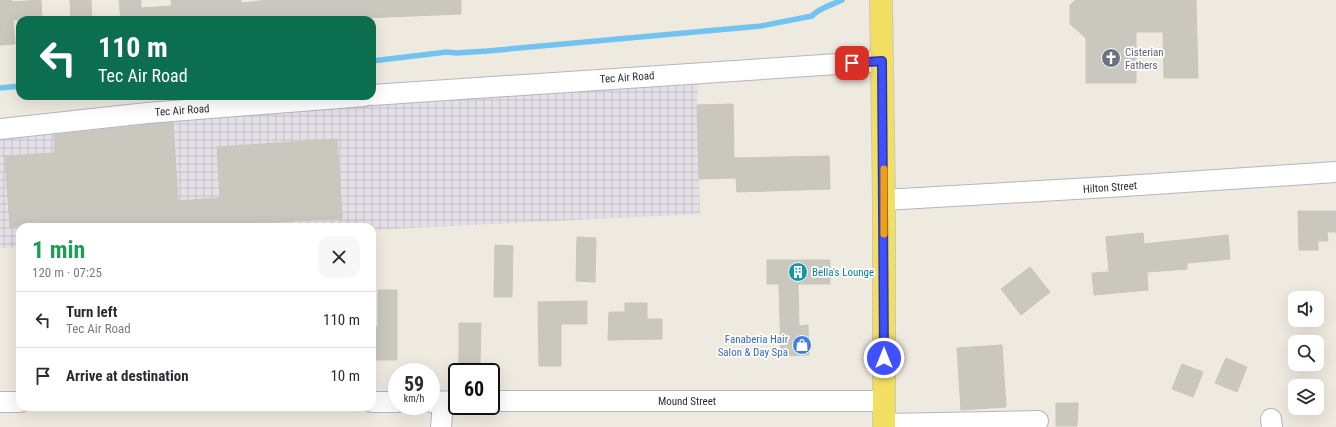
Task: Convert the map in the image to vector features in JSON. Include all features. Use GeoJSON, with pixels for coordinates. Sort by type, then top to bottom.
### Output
{"type":"FeatureCollection","features":[{"type":"Feature","properties":{"kind":"main road"},"geometry":{"type":"LineString","coordinates":[[881,0],[884,200],[884,425]]}},
{"type":"Feature","properties":{"kind":"street","name":"Tec Air Road"},"geometry":{"type":"LineString","coordinates":[[376,95],[882,61]]}},
{"type":"Feature","properties":{"kind":"street","name":"Tec Air Road"},"geometry":{"type":"LineString","coordinates":[[0,129],[147,113],[313,100]]}},
{"type":"Feature","properties":{"kind":"street","name":"Hilton Street"},"geometry":{"type":"LineString","coordinates":[[884,200],[1336,172]]}},
{"type":"Feature","properties":{"kind":"street","name":"Mound Street"},"geometry":{"type":"LineString","coordinates":[[500,401],[884,401]]}},
{"type":"Feature","properties":{"kind":"street"},"geometry":{"type":"LineString","coordinates":[[0,402],[16,402]]}},
{"type":"Feature","properties":{"kind":"street"},"geometry":{"type":"LineString","coordinates":[[376,402],[388,402]]}},
{"type":"Feature","properties":{"kind":"street"},"geometry":{"type":"LineString","coordinates":[[441,427],[444,402]]}},
{"type":"Feature","properties":{"kind":"street"},"geometry":{"type":"LineString","coordinates":[[884,425],[1038,421]]}},
{"type":"Feature","properties":{"kind":"shaded area"},"geometry":{"type":"Polygon","coordinates":[[[699,76],[697,105],[700,214],[376,230],[376,223],[16,223],[16,247],[0,248],[0,133],[699,76]]]}},
{"type":"Feature","properties":{"kind":"building"},"geometry":{"type":"Polygon","coordinates":[[[0,0],[12,0],[12,2],[41,0],[42,16],[16,16],[16,20],[13,20],[15,44],[0,45],[0,0]]]}},
{"type":"Feature","properties":{"kind":"building"},"geometry":{"type":"Polygon","coordinates":[[[70,0],[91,0],[92,16],[71,16],[70,0]]]}},
{"type":"Feature","properties":{"kind":"building"},"geometry":{"type":"Polygon","coordinates":[[[119,0],[141,0],[141,8],[172,6],[171,0],[241,0],[241,3],[269,0],[461,0],[461,14],[376,17],[376,16],[121,16],[119,0]]]}},
{"type":"Feature","properties":{"kind":"building","name":"Cisterian Fathers"},"geometry":{"type":"Polygon","coordinates":[[[1076,0],[1196,0],[1198,78],[1164,78],[1163,32],[1136,32],[1136,83],[1086,83],[1086,38],[1070,24],[1070,5],[1076,0]]]}},
{"type":"Feature","properties":{"kind":"building"},"geometry":{"type":"Polygon","coordinates":[[[733,104],[734,158],[829,156],[830,189],[737,192],[736,178],[699,179],[697,105],[733,104]]]}},
{"type":"Feature","properties":{"kind":"building"},"geometry":{"type":"Polygon","coordinates":[[[173,122],[178,201],[220,198],[217,147],[337,139],[342,218],[263,223],[16,223],[16,227],[10,227],[5,156],[55,153],[54,135],[173,122]]]}},
{"type":"Feature","properties":{"kind":"building"},"geometry":{"type":"Polygon","coordinates":[[[1298,211],[1336,211],[1336,232],[1327,232],[1328,241],[1318,241],[1318,250],[1299,250],[1298,211]]]}},
{"type":"Feature","properties":{"kind":"building"},"geometry":{"type":"Polygon","coordinates":[[[1143,233],[1144,244],[1228,235],[1230,259],[1187,263],[1187,269],[1147,272],[1148,290],[1094,295],[1092,273],[1109,272],[1106,237],[1143,233]]]}},
{"type":"Feature","properties":{"kind":"building"},"geometry":{"type":"Polygon","coordinates":[[[577,237],[596,238],[595,282],[576,281],[577,237]]]}},
{"type":"Feature","properties":{"kind":"building"},"geometry":{"type":"Polygon","coordinates":[[[495,245],[513,246],[512,297],[494,297],[495,245]]]}},
{"type":"Feature","properties":{"kind":"building"},"geometry":{"type":"Polygon","coordinates":[[[767,260],[830,260],[830,284],[798,284],[799,326],[808,325],[809,355],[781,356],[779,284],[767,284],[767,260]]]}},
{"type":"Feature","properties":{"kind":"building"},"geometry":{"type":"Polygon","coordinates":[[[1030,267],[1050,292],[1021,315],[1001,289],[1030,267]]]}},
{"type":"Feature","properties":{"kind":"building"},"geometry":{"type":"Polygon","coordinates":[[[378,290],[397,290],[397,360],[376,360],[376,327],[378,327],[378,290]]]}},
{"type":"Feature","properties":{"kind":"building"},"geometry":{"type":"Polygon","coordinates":[[[587,301],[587,324],[561,324],[561,366],[539,366],[538,302],[587,301]]]}},
{"type":"Feature","properties":{"kind":"building"},"geometry":{"type":"Polygon","coordinates":[[[625,303],[647,303],[647,319],[662,319],[662,339],[608,340],[609,312],[625,312],[625,303]]]}},
{"type":"Feature","properties":{"kind":"building"},"geometry":{"type":"Polygon","coordinates":[[[459,323],[481,323],[480,363],[459,363],[459,323]]]}},
{"type":"Feature","properties":{"kind":"building"},"geometry":{"type":"Polygon","coordinates":[[[1002,345],[1006,407],[961,410],[957,348],[1002,345]]]}},
{"type":"Feature","properties":{"kind":"building"},"geometry":{"type":"Polygon","coordinates":[[[1226,358],[1247,367],[1237,392],[1215,383],[1226,358]]]}},
{"type":"Feature","properties":{"kind":"building"},"geometry":{"type":"Polygon","coordinates":[[[1182,364],[1203,372],[1193,397],[1172,389],[1182,364]]]}},
{"type":"Feature","properties":{"kind":"building"},"geometry":{"type":"Polygon","coordinates":[[[1056,403],[1078,403],[1077,426],[1056,426],[1056,403]]]}},
{"type":"Feature","properties":{"kind":"waterway"},"geometry":{"type":"LineString","coordinates":[[376,61],[447,52],[456,53],[487,51],[761,26],[812,16],[822,9],[842,0]]}},
{"type":"Feature","properties":{"kind":"waterway"},"geometry":{"type":"LineString","coordinates":[[0,88],[16,86]]}},
{"type":"Feature","properties":{"kind":"slow traffic"},"geometry":{"type":"LineString","coordinates":[[884,169],[884,234]]}},
{"type":"Feature","properties":{"kind":"place","name":"Cisterian Fathers"},"geometry":{"type":"Point","coordinates":[1111,58]}},
{"type":"Feature","properties":{"kind":"place","name":"Bella's Lounge"},"geometry":{"type":"Point","coordinates":[798,272]}},
{"type":"Feature","properties":{"kind":"place","name":"Fanaberia Hair Salon & Day Spa"},"geometry":{"type":"Point","coordinates":[802,345]}},
{"type":"Feature","properties":{"kind":"route"},"geometry":{"type":"LineString","coordinates":[[852,63],[882,61],[884,358]]}}]}
